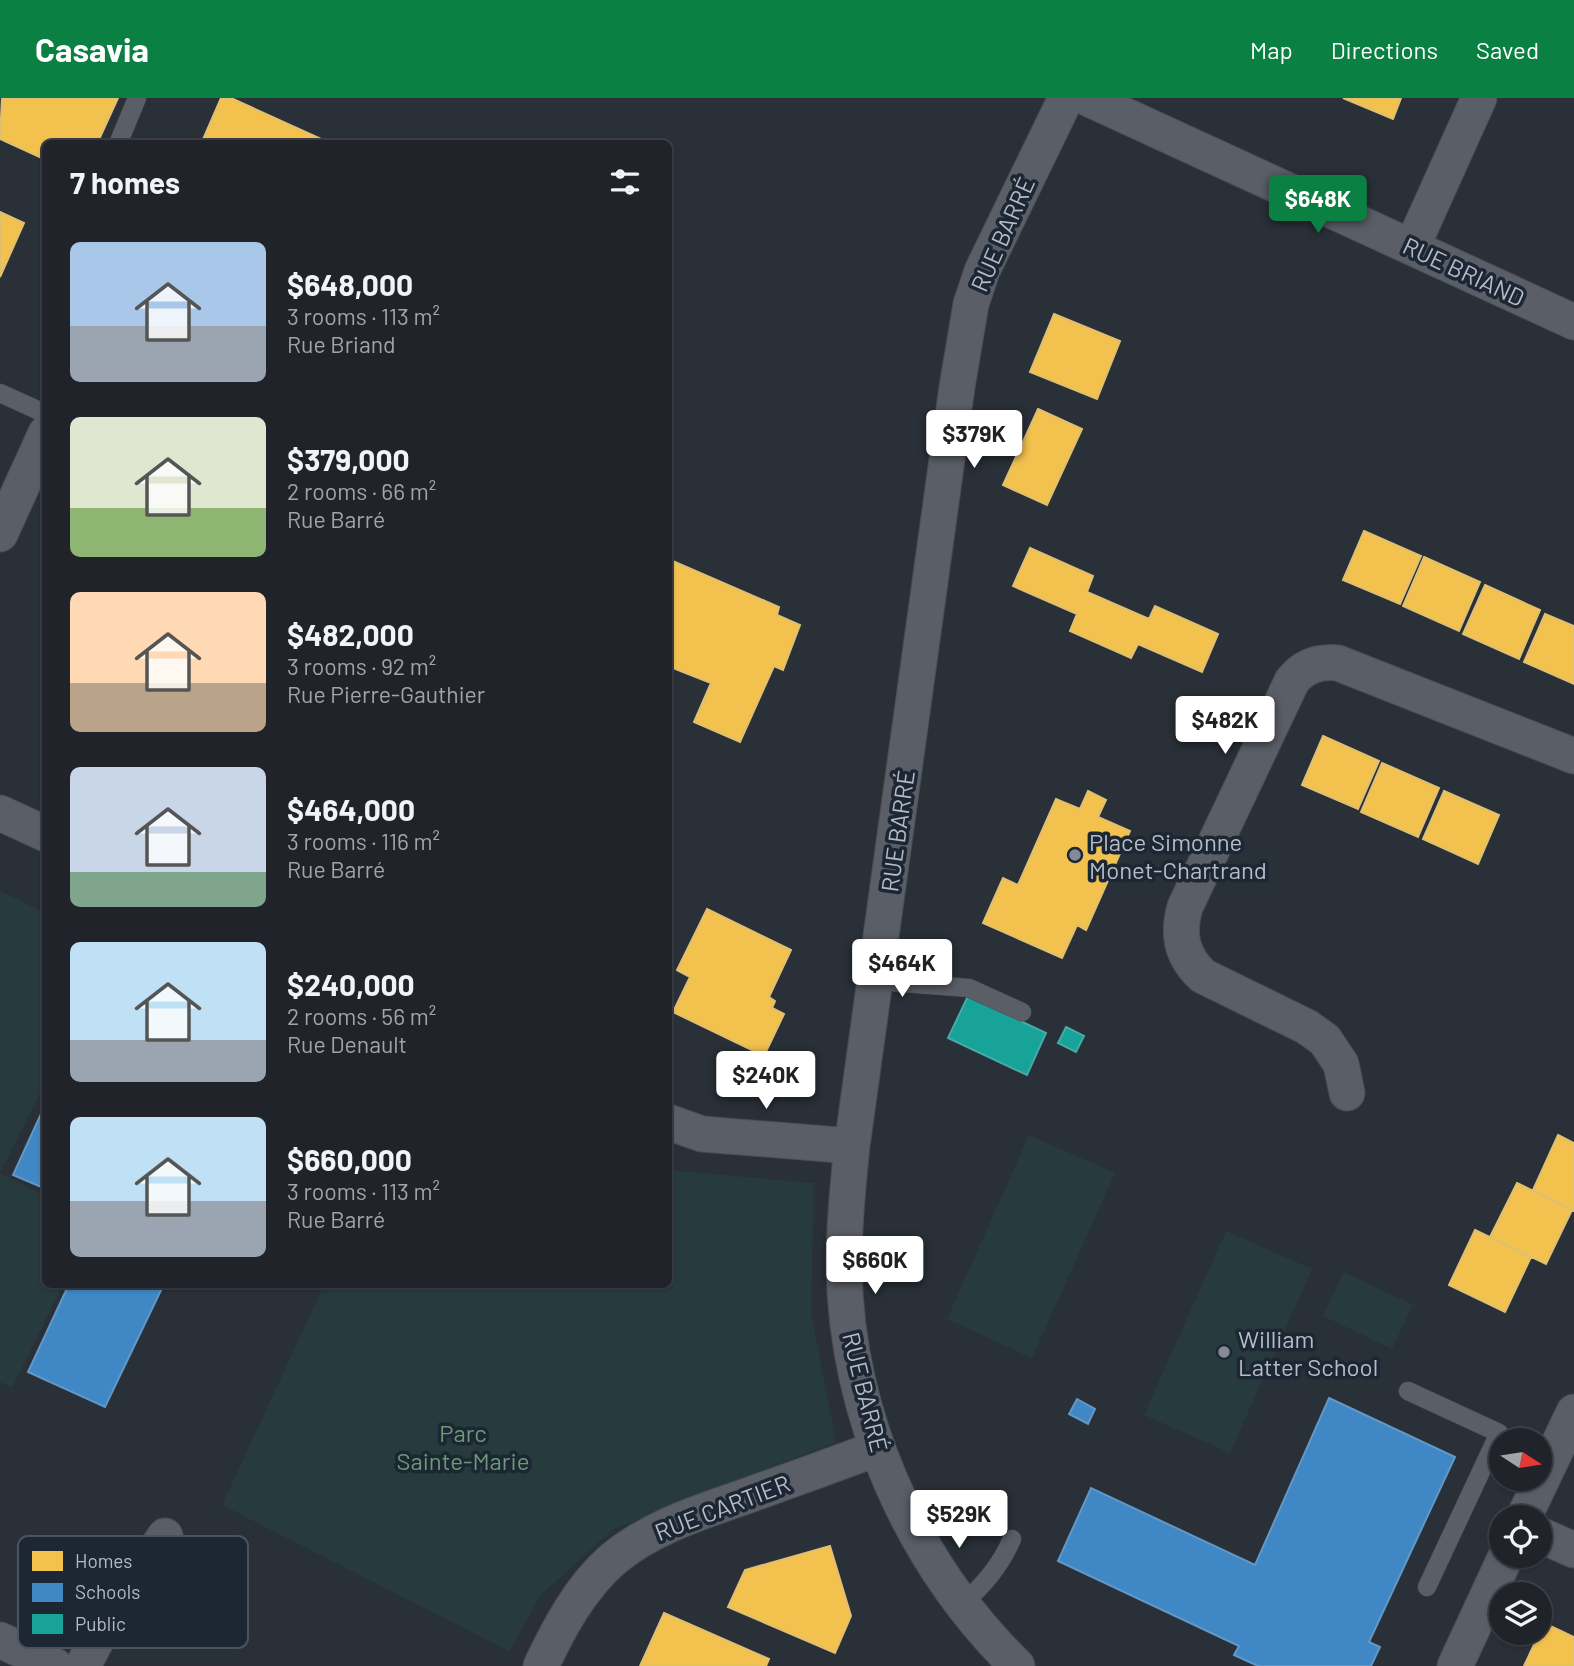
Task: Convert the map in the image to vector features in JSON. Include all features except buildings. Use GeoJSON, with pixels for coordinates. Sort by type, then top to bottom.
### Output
{"type":"FeatureCollection","features":[{"type":"Feature","properties":{"kind":"street","name":"RUE BARRÉ"},"geometry":{"type":"LineString","coordinates":[[1017,1666],[991,1640],[962,1604],[932,1560],[909,1519],[878,1448],[863,1399],[854,1355],[845,1283],[844,1243],[852,1146],[971,304],[995,244],[1066,98]]}},
{"type":"Feature","properties":{"kind":"street","name":"RUE BRIAND"},"geometry":{"type":"LineString","coordinates":[[1087,98],[1574,322]]}},
{"type":"Feature","properties":{"kind":"street"},"geometry":{"type":"LineString","coordinates":[[1412,247],[1479,98]]}},
{"type":"Feature","properties":{"kind":"street"},"geometry":{"type":"LineString","coordinates":[[0,534],[42,442]]}},
{"type":"Feature","properties":{"kind":"street"},"geometry":{"type":"LineString","coordinates":[[1347,1093],[1340,1064],[1325,1040],[1307,1027],[1203,976],[1186,954],[1181,935],[1180,926],[1185,907],[1292,681],[1312,665],[1338,663],[1574,756]]}},
{"type":"Feature","properties":{"kind":"street"},"geometry":{"type":"LineString","coordinates":[[0,813],[42,832]]}},
{"type":"Feature","properties":{"kind":"street"},"geometry":{"type":"LineString","coordinates":[[672,1123],[702,1133],[852,1146]]}},
{"type":"Feature","properties":{"kind":"street"},"geometry":{"type":"LineString","coordinates":[[1552,1451],[1574,1412]]}},
{"type":"Feature","properties":{"kind":"street","name":"RUE CARTIER"},"geometry":{"type":"LineString","coordinates":[[541,1666],[586,1588],[612,1560],[641,1539],[682,1518],[878,1448]]}},
{"type":"Feature","properties":{"kind":"street"},"geometry":{"type":"LineString","coordinates":[[1552,1540],[1574,1550]]}},
{"type":"Feature","properties":{"kind":"street"},"geometry":{"type":"LineString","coordinates":[[1455,1666],[1500,1568]]}},
{"type":"Feature","properties":{"kind":"street"},"geometry":{"type":"LineString","coordinates":[[0,1640],[55,1666]]}},
{"type":"Feature","properties":{"kind":"street"},"geometry":{"type":"LineString","coordinates":[[83,1666],[93,1648]]}},
{"type":"Feature","properties":{"kind":"lane"},"geometry":{"type":"LineString","coordinates":[[120,140],[137,98]]}},
{"type":"Feature","properties":{"kind":"lane"},"geometry":{"type":"LineString","coordinates":[[0,393],[42,412]]}},
{"type":"Feature","properties":{"kind":"lane"},"geometry":{"type":"LineString","coordinates":[[876,981],[969,988],[1022,1012]]}},
{"type":"Feature","properties":{"kind":"lane"},"geometry":{"type":"LineString","coordinates":[[1408,1391],[1489,1428]]}},
{"type":"Feature","properties":{"kind":"lane"},"geometry":{"type":"LineString","coordinates":[[1427,1587],[1489,1471]]}},
{"type":"Feature","properties":{"kind":"lane"},"geometry":{"type":"LineString","coordinates":[[962,1604],[985,1584],[998,1568],[1012,1539]]}},
{"type":"Feature","properties":{"kind":"green space"},"geometry":{"type":"Polygon","coordinates":[[[0,891],[42,911],[42,1089],[0,1173],[0,891]]]}},
{"type":"Feature","properties":{"kind":"green space"},"geometry":{"type":"Polygon","coordinates":[[[1029,1135],[1115,1173],[1032,1358],[947,1319],[1029,1135]]]}},
{"type":"Feature","properties":{"kind":"green space","name":"Parc Sainte-Marie"},"geometry":{"type":"Polygon","coordinates":[[[672,1168],[814,1183],[811,1313],[836,1442],[612,1530],[541,1595],[509,1651],[222,1505],[323,1288],[672,1288],[672,1168]]]}},
{"type":"Feature","properties":{"kind":"green space"},"geometry":{"type":"Polygon","coordinates":[[[0,1173],[42,1194],[42,1288],[62,1288],[12,1388],[0,1382],[0,1173]]]}},
{"type":"Feature","properties":{"kind":"green space"},"geometry":{"type":"Polygon","coordinates":[[[1226,1231],[1312,1269],[1230,1453],[1144,1415],[1226,1231]]]}},
{"type":"Feature","properties":{"kind":"green space"},"geometry":{"type":"Polygon","coordinates":[[[1344,1272],[1413,1305],[1392,1349],[1323,1316],[1344,1272]]]}},
{"type":"Feature","properties":{"kind":"place","name":"Place Simonne Monet-Chartrand"},"geometry":{"type":"Point","coordinates":[1075,855]}},
{"type":"Feature","properties":{"kind":"place","name":"William Latter School"},"geometry":{"type":"Point","coordinates":[1224,1352]}}]}
